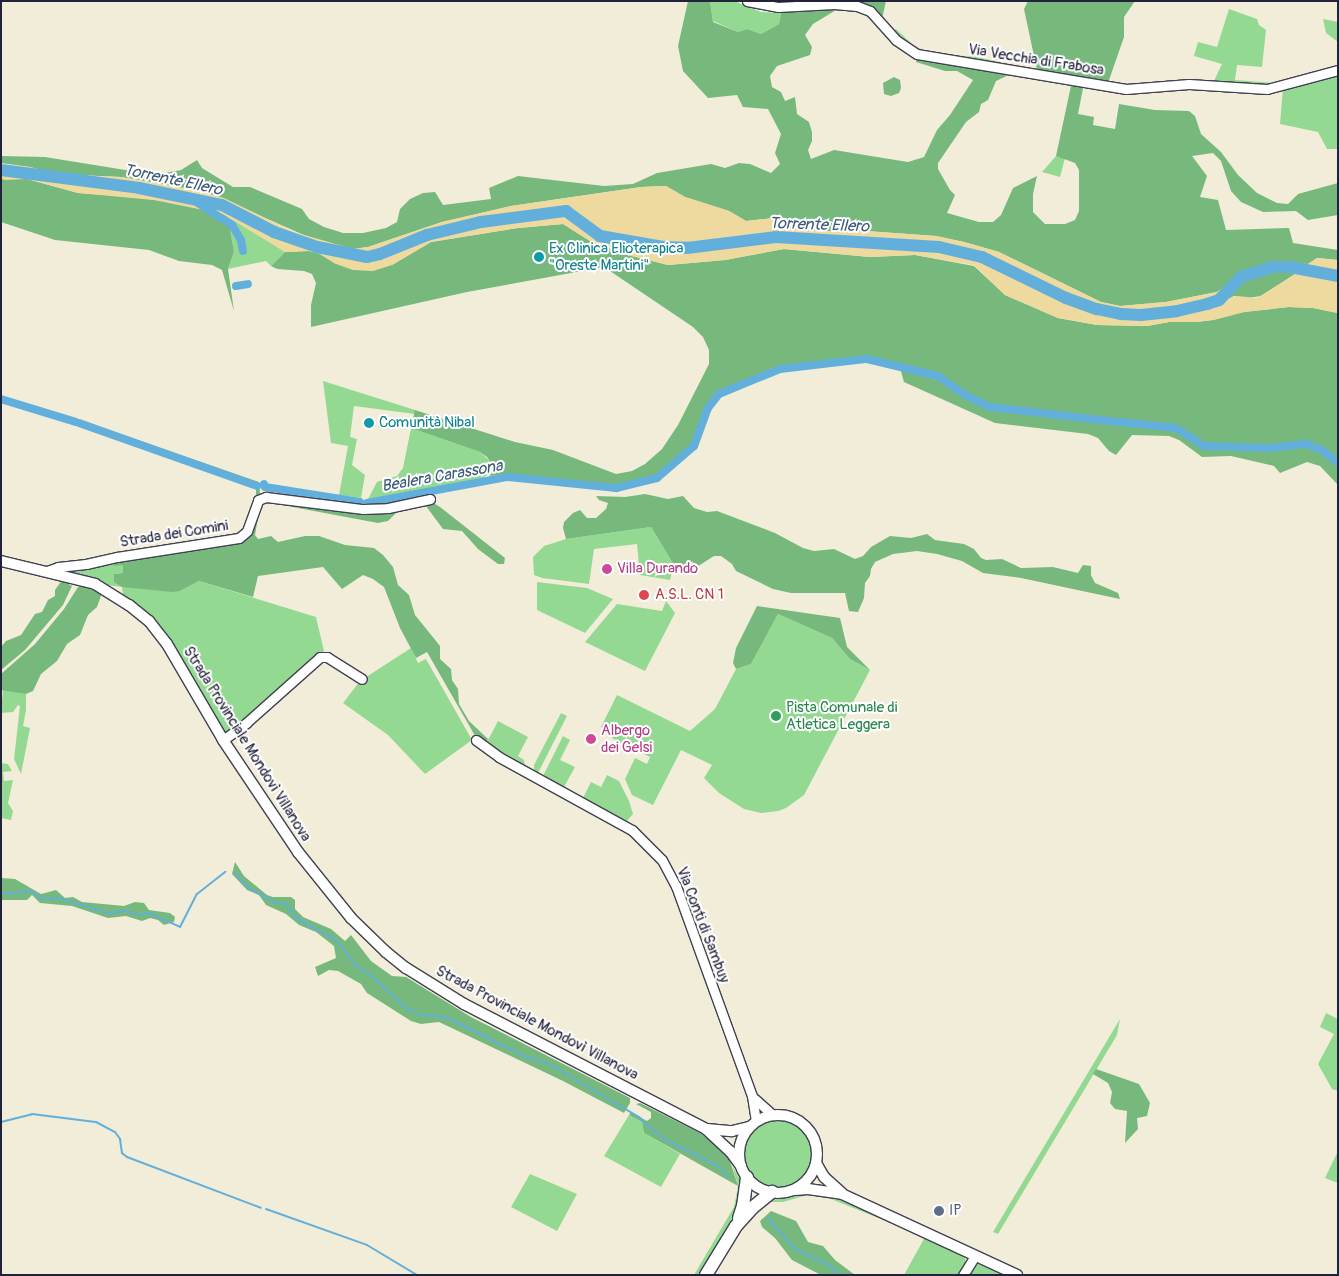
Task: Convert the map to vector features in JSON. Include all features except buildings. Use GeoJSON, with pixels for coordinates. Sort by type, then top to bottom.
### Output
{"type":"FeatureCollection","features":[{"type":"Feature","properties":{"kind":"highway"},"geometry":{"type":"LineString","coordinates":[[736,1226],[743,1206],[744,1171]]}},
{"type":"Feature","properties":{"kind":"highway"},"geometry":{"type":"LineString","coordinates":[[706,1275],[736,1226],[752,1208],[772,1192]]}},
{"type":"Feature","properties":{"kind":"main road","name":"Strada Provinciale Mondovì Villanova"},"geometry":{"type":"LineString","coordinates":[[1,561],[95,584],[129,604],[149,621],[167,644],[223,740],[298,852],[351,918],[386,952],[406,968],[464,1004],[706,1128],[721,1142],[744,1171]]}},
{"type":"Feature","properties":{"kind":"main road"},"geometry":{"type":"LineString","coordinates":[[794,1190],[810,1177],[816,1163],[815,1140],[808,1129],[789,1116],[773,1115],[753,1124],[740,1147],[744,1171],[756,1185],[772,1192],[808,1189],[842,1194],[1017,1275]]}},
{"type":"Feature","properties":{"kind":"main road","name":"Strada Provinciale Mondovì Villanova"},"geometry":{"type":"LineString","coordinates":[[706,1128],[732,1131],[753,1124]]}},
{"type":"Feature","properties":{"kind":"main road"},"geometry":{"type":"LineString","coordinates":[[816,1163],[824,1177],[842,1194]]}},
{"type":"Feature","properties":{"kind":"street","name":"Via Vecchia di Frabosa"},"geometry":{"type":"LineString","coordinates":[[747,1],[778,7],[834,4],[857,6],[870,11],[896,40],[918,54],[1126,89],[1189,84],[1267,89],[1338,70]]}},
{"type":"Feature","properties":{"kind":"street","name":"Strada dei Comini"},"geometry":{"type":"LineString","coordinates":[[47,572],[58,567],[239,538],[247,531],[258,500],[266,496],[363,509],[393,507],[430,499]]}},
{"type":"Feature","properties":{"kind":"street"},"geometry":{"type":"LineString","coordinates":[[223,740],[267,706],[320,657],[327,657],[362,679]]}},
{"type":"Feature","properties":{"kind":"street","name":"Via Conti di Sambuy"},"geometry":{"type":"LineString","coordinates":[[476,740],[499,757],[626,826],[644,840],[662,860],[676,886],[752,1096],[753,1124]]}},
{"type":"Feature","properties":{"kind":"street","name":"Via Conti di Sambuy"},"geometry":{"type":"LineString","coordinates":[[752,1096],[773,1115]]}},
{"type":"Feature","properties":{"kind":"street"},"geometry":{"type":"LineString","coordinates":[[963,1275],[975,1256]]}},
{"type":"Feature","properties":{"kind":"green space"},"geometry":{"type":"Polygon","coordinates":[[[688,1],[710,1],[713,22],[738,32],[747,29],[761,34],[779,24],[781,13],[841,7],[813,24],[805,35],[812,47],[810,55],[777,66],[770,76],[772,87],[781,92],[785,101],[795,97],[797,114],[809,122],[812,141],[808,150],[811,159],[834,150],[908,162],[924,157],[937,130],[950,115],[973,80],[957,71],[945,71],[916,62],[916,56],[1013,73],[996,81],[988,100],[981,104],[979,112],[966,122],[938,163],[938,169],[955,195],[947,213],[979,222],[993,222],[1001,215],[1013,188],[1037,176],[1033,194],[1033,212],[1045,224],[1065,224],[1075,220],[1079,211],[1079,170],[1075,163],[1056,156],[1072,81],[1084,83],[1078,114],[1094,117],[1093,125],[1115,129],[1119,104],[1155,110],[1189,111],[1195,116],[1201,134],[1221,152],[1238,175],[1257,193],[1277,203],[1288,204],[1298,194],[1338,183],[1338,215],[1308,220],[1296,211],[1263,212],[1241,202],[1231,191],[1221,161],[1213,153],[1192,156],[1207,176],[1200,197],[1218,200],[1226,230],[1289,228],[1293,243],[1338,250],[1338,260],[1317,258],[1308,264],[1280,263],[1232,280],[1227,287],[1217,292],[1166,302],[1120,306],[1101,302],[999,252],[964,242],[936,236],[866,231],[819,231],[793,227],[774,218],[746,221],[729,211],[685,197],[666,186],[641,187],[511,206],[442,222],[368,247],[353,249],[315,240],[247,210],[163,184],[121,177],[54,174],[30,167],[1,163],[1,156],[45,157],[150,174],[181,170],[197,160],[202,168],[233,187],[250,187],[302,209],[309,219],[324,227],[343,233],[363,233],[386,228],[397,222],[400,209],[410,199],[423,193],[435,192],[443,205],[491,199],[489,188],[518,176],[604,186],[633,184],[657,173],[711,164],[725,168],[739,163],[750,164],[771,173],[780,164],[775,153],[781,134],[768,109],[743,107],[737,95],[708,98],[683,71],[678,46],[688,1]]]}},
{"type":"Feature","properties":{"kind":"green space"},"geometry":{"type":"Polygon","coordinates":[[[710,1],[734,1],[761,12],[781,13],[779,24],[761,34],[747,29],[738,32],[713,21],[710,1]]]}},
{"type":"Feature","properties":{"kind":"green space"},"geometry":{"type":"Polygon","coordinates":[[[855,1],[886,1],[882,19],[854,2],[855,1]]]}},
{"type":"Feature","properties":{"kind":"green space"},"geometry":{"type":"Polygon","coordinates":[[[1028,1],[1135,1],[1124,17],[1124,37],[1108,83],[1037,70],[1024,9],[1028,1]]]}},
{"type":"Feature","properties":{"kind":"green space"},"geometry":{"type":"Polygon","coordinates":[[[1229,9],[1257,19],[1259,25],[1266,30],[1262,67],[1237,65],[1235,80],[1277,83],[1268,85],[1213,83],[1222,64],[1194,56],[1198,42],[1217,47],[1229,9]]]}},
{"type":"Feature","properties":{"kind":"green space"},"geometry":{"type":"Polygon","coordinates":[[[1323,19],[1338,22],[1338,42],[1326,33],[1323,19]]]}},
{"type":"Feature","properties":{"kind":"green space"},"geometry":{"type":"Polygon","coordinates":[[[896,29],[913,45],[929,53],[977,57],[1037,70],[925,53],[903,43],[892,32],[896,29]]]}},
{"type":"Feature","properties":{"kind":"green space"},"geometry":{"type":"Polygon","coordinates":[[[1338,74],[1338,149],[1327,149],[1318,132],[1280,124],[1283,87],[1338,74]]]}},
{"type":"Feature","properties":{"kind":"green space"},"geometry":{"type":"Polygon","coordinates":[[[894,77],[900,80],[901,88],[899,93],[891,96],[884,94],[883,83],[894,77]]]}},
{"type":"Feature","properties":{"kind":"green space"},"geometry":{"type":"Polygon","coordinates":[[[1056,156],[1065,158],[1060,177],[1042,172],[1056,156]]]}},
{"type":"Feature","properties":{"kind":"green space"},"geometry":{"type":"Polygon","coordinates":[[[1,179],[27,179],[78,193],[179,203],[223,214],[228,217],[234,252],[228,269],[234,311],[222,270],[212,265],[179,261],[149,250],[55,240],[1,222],[1,179]]]}},
{"type":"Feature","properties":{"kind":"green space"},"geometry":{"type":"Polygon","coordinates":[[[228,217],[285,252],[271,266],[266,261],[228,269],[234,252],[228,217]]]}},
{"type":"Feature","properties":{"kind":"green space"},"geometry":{"type":"Polygon","coordinates":[[[563,224],[590,241],[628,255],[668,265],[725,260],[784,249],[870,257],[915,255],[974,266],[1005,295],[1058,318],[1097,325],[1147,326],[1169,322],[1196,322],[1213,320],[1244,312],[1289,307],[1313,308],[1338,313],[1338,461],[1323,450],[1303,442],[1272,446],[1206,445],[1175,426],[990,405],[966,393],[936,372],[870,357],[775,367],[720,391],[708,403],[692,444],[656,476],[620,486],[508,474],[489,476],[493,472],[494,467],[487,457],[480,452],[411,428],[415,410],[515,442],[553,450],[616,474],[632,471],[645,464],[662,449],[678,425],[709,364],[709,350],[703,337],[693,327],[604,267],[467,292],[311,327],[311,305],[316,283],[312,274],[304,271],[277,269],[271,266],[285,252],[309,251],[320,254],[336,264],[392,265],[431,242],[518,228],[563,224]]]}},
{"type":"Feature","properties":{"kind":"green space"},"geometry":{"type":"Polygon","coordinates":[[[1275,270],[1298,272],[1261,296],[1248,298],[1234,296],[1228,299],[1230,293],[1241,280],[1275,270]]]}},
{"type":"Feature","properties":{"kind":"green space"},"geometry":{"type":"Polygon","coordinates":[[[900,368],[940,381],[964,398],[993,410],[1174,430],[1206,448],[1271,450],[1306,446],[1321,452],[1338,465],[1338,485],[1320,466],[1307,462],[1280,473],[1274,466],[1231,456],[1202,457],[1179,440],[1169,436],[1132,435],[1116,455],[1109,451],[1098,438],[1088,434],[995,423],[904,382],[900,368]]]}},
{"type":"Feature","properties":{"kind":"green space"},"geometry":{"type":"Polygon","coordinates":[[[323,381],[415,410],[415,414],[354,406],[350,437],[357,439],[352,465],[365,475],[361,498],[339,495],[348,446],[331,443],[323,381]]]}},
{"type":"Feature","properties":{"kind":"green space"},"geometry":{"type":"Polygon","coordinates":[[[80,420],[259,482],[260,495],[256,499],[256,488],[80,426],[80,420]]]}},
{"type":"Feature","properties":{"kind":"green space"},"geometry":{"type":"Polygon","coordinates":[[[411,428],[480,452],[491,462],[493,472],[482,478],[368,499],[377,482],[397,476],[403,468],[411,428]]]}},
{"type":"Feature","properties":{"kind":"green space"},"geometry":{"type":"Polygon","coordinates":[[[645,494],[668,499],[683,496],[694,508],[707,512],[717,511],[775,533],[803,548],[814,551],[834,549],[855,559],[863,556],[871,547],[890,536],[911,538],[927,534],[935,540],[964,544],[974,549],[981,558],[986,560],[1002,559],[1021,568],[1053,567],[1078,573],[1083,565],[1091,566],[1091,575],[1095,583],[1118,593],[1120,599],[1021,578],[983,573],[962,561],[917,551],[893,554],[875,562],[870,576],[865,583],[864,598],[858,612],[849,611],[845,593],[791,593],[773,589],[736,571],[732,564],[721,556],[714,556],[700,565],[692,567],[674,565],[651,527],[566,539],[563,528],[564,522],[573,513],[580,510],[587,518],[596,518],[606,509],[608,503],[599,500],[596,496],[625,497],[645,494]]]}},
{"type":"Feature","properties":{"kind":"green space"},"geometry":{"type":"Polygon","coordinates":[[[262,500],[316,506],[402,507],[388,521],[378,523],[266,502],[260,507],[255,535],[258,539],[271,536],[278,542],[305,536],[319,536],[345,545],[374,548],[383,555],[393,567],[398,585],[409,595],[415,615],[440,646],[440,659],[451,669],[452,680],[458,689],[459,704],[469,721],[488,739],[485,746],[474,734],[427,652],[416,658],[400,628],[384,587],[373,579],[363,575],[342,589],[323,567],[258,576],[253,597],[199,581],[180,591],[172,592],[122,587],[114,582],[114,574],[123,573],[123,565],[114,566],[114,560],[238,541],[262,500]]]}},
{"type":"Feature","properties":{"kind":"green space"},"geometry":{"type":"Polygon","coordinates":[[[423,502],[432,502],[440,507],[505,558],[504,564],[498,564],[478,549],[462,531],[443,529],[423,502]]]}},
{"type":"Feature","properties":{"kind":"green space"},"geometry":{"type":"Polygon","coordinates":[[[651,527],[674,565],[670,580],[640,575],[637,544],[594,549],[589,584],[542,578],[534,575],[533,557],[544,546],[566,539],[651,527]]]}},
{"type":"Feature","properties":{"kind":"green space"},"geometry":{"type":"Polygon","coordinates":[[[114,560],[123,565],[123,573],[114,574],[114,582],[180,591],[199,581],[316,617],[324,651],[226,734],[168,638],[150,616],[123,595],[122,587],[106,585],[62,570],[98,566],[114,560]]]}},
{"type":"Feature","properties":{"kind":"green space"},"geometry":{"type":"Polygon","coordinates":[[[62,580],[72,586],[63,605],[25,650],[1,670],[1,647],[6,641],[21,635],[35,614],[42,612],[48,600],[55,596],[55,590],[62,580]]]}},
{"type":"Feature","properties":{"kind":"green space"},"geometry":{"type":"Polygon","coordinates":[[[537,582],[587,588],[613,599],[585,633],[537,610],[537,582]]]}},
{"type":"Feature","properties":{"kind":"green space"},"geometry":{"type":"Polygon","coordinates":[[[81,586],[102,593],[97,607],[88,615],[80,635],[67,644],[57,661],[41,674],[33,691],[26,694],[1,690],[1,674],[35,644],[64,609],[78,587],[81,586]]]}},
{"type":"Feature","properties":{"kind":"green space"},"geometry":{"type":"Polygon","coordinates":[[[666,601],[675,613],[645,671],[585,642],[617,604],[662,611],[666,601]]]}},
{"type":"Feature","properties":{"kind":"green space"},"geometry":{"type":"Polygon","coordinates":[[[757,606],[840,618],[847,647],[870,670],[850,659],[832,638],[778,614],[751,664],[736,669],[733,663],[736,648],[757,606]]]}},
{"type":"Feature","properties":{"kind":"green space","name":"Pista Comunale di Atletica Leggera"},"geometry":{"type":"Polygon","coordinates":[[[778,614],[832,638],[850,659],[870,670],[804,795],[786,808],[778,811],[761,813],[744,809],[719,793],[704,778],[712,765],[681,750],[653,805],[632,795],[625,779],[635,758],[647,764],[650,757],[612,738],[614,733],[601,727],[617,695],[690,731],[715,709],[736,669],[751,664],[778,614]]]}},
{"type":"Feature","properties":{"kind":"green space"},"geometry":{"type":"Polygon","coordinates":[[[411,648],[418,663],[426,659],[472,740],[425,774],[388,735],[343,703],[360,681],[411,648]]]}},
{"type":"Feature","properties":{"kind":"green space"},"geometry":{"type":"Polygon","coordinates":[[[3,689],[26,694],[23,726],[30,728],[21,774],[14,759],[20,706],[18,705],[13,712],[1,713],[3,689]]]}},
{"type":"Feature","properties":{"kind":"green space"},"geometry":{"type":"Polygon","coordinates":[[[561,713],[567,716],[538,773],[534,771],[534,765],[561,713]]]}},
{"type":"Feature","properties":{"kind":"green space"},"geometry":{"type":"Polygon","coordinates":[[[498,721],[528,737],[518,756],[524,760],[525,767],[485,746],[498,721]]]}},
{"type":"Feature","properties":{"kind":"green space"},"geometry":{"type":"Polygon","coordinates":[[[563,736],[570,740],[560,760],[575,767],[564,787],[543,776],[563,736]]]}},
{"type":"Feature","properties":{"kind":"green space"},"geometry":{"type":"Polygon","coordinates":[[[1,763],[8,764],[12,771],[3,772],[4,781],[13,780],[8,803],[13,811],[11,820],[1,818],[1,763]]]}},
{"type":"Feature","properties":{"kind":"green space"},"geometry":{"type":"Polygon","coordinates":[[[607,775],[619,781],[629,801],[633,814],[627,821],[583,798],[591,782],[601,787],[607,775]]]}},
{"type":"Feature","properties":{"kind":"green space"},"geometry":{"type":"Polygon","coordinates":[[[235,862],[244,876],[267,895],[291,897],[295,900],[295,909],[303,917],[331,929],[345,941],[351,935],[371,961],[392,976],[406,977],[471,1017],[630,1098],[630,1103],[624,1113],[563,1081],[439,1022],[421,1024],[411,1021],[367,993],[361,984],[338,971],[329,970],[318,976],[315,967],[336,958],[334,946],[316,932],[299,925],[286,914],[266,905],[259,895],[247,890],[232,874],[235,862]]]}},
{"type":"Feature","properties":{"kind":"green space"},"geometry":{"type":"Polygon","coordinates":[[[1,878],[15,879],[41,894],[56,890],[65,898],[73,897],[82,902],[124,906],[135,902],[144,903],[149,910],[170,913],[175,917],[174,922],[164,925],[158,920],[150,918],[142,921],[126,916],[108,918],[72,906],[40,903],[32,895],[27,900],[1,900],[1,878]]]}},
{"type":"Feature","properties":{"kind":"green space"},"geometry":{"type":"Polygon","coordinates":[[[1326,1013],[1338,1019],[1338,1091],[1332,1089],[1318,1064],[1334,1034],[1320,1027],[1326,1013]]]}},
{"type":"Feature","properties":{"kind":"green space"},"geometry":{"type":"Polygon","coordinates":[[[1120,1019],[1117,1035],[998,1234],[993,1232],[1120,1019]]]}},
{"type":"Feature","properties":{"kind":"green space"},"geometry":{"type":"Polygon","coordinates":[[[1096,1069],[1139,1084],[1150,1103],[1147,1116],[1137,1118],[1138,1129],[1125,1143],[1127,1111],[1115,1109],[1110,1103],[1112,1092],[1108,1083],[1093,1074],[1096,1069]]]}},
{"type":"Feature","properties":{"kind":"green space"},"geometry":{"type":"Polygon","coordinates":[[[640,1103],[700,1133],[717,1145],[729,1158],[738,1186],[644,1133],[642,1122],[629,1115],[631,1112],[647,1121],[651,1118],[651,1112],[636,1104],[640,1103]]]}},
{"type":"Feature","properties":{"kind":"green space"},"geometry":{"type":"Polygon","coordinates":[[[629,1115],[642,1122],[644,1133],[680,1154],[661,1187],[604,1156],[629,1115]]]}},
{"type":"Feature","properties":{"kind":"green space"},"geometry":{"type":"Polygon","coordinates":[[[778,1120],[791,1123],[802,1130],[809,1141],[812,1154],[809,1167],[802,1178],[791,1185],[778,1188],[765,1185],[754,1178],[747,1167],[744,1154],[747,1141],[754,1130],[765,1123],[778,1120]]]}},
{"type":"Feature","properties":{"kind":"green space"},"geometry":{"type":"Polygon","coordinates":[[[1338,1151],[1338,1183],[1325,1178],[1338,1151]]]}},
{"type":"Feature","properties":{"kind":"green space"},"geometry":{"type":"Polygon","coordinates":[[[732,1165],[741,1182],[736,1212],[699,1275],[694,1275],[734,1207],[738,1186],[732,1165]]]}},
{"type":"Feature","properties":{"kind":"green space"},"geometry":{"type":"Polygon","coordinates":[[[530,1174],[577,1194],[557,1231],[511,1207],[530,1174]]]}},
{"type":"Feature","properties":{"kind":"green space"},"geometry":{"type":"Polygon","coordinates":[[[811,1193],[837,1198],[918,1234],[831,1199],[807,1195],[783,1202],[768,1202],[760,1206],[748,1219],[714,1275],[711,1275],[739,1228],[760,1204],[767,1199],[811,1193]]]}},
{"type":"Feature","properties":{"kind":"green space"},"geometry":{"type":"Polygon","coordinates":[[[771,1211],[796,1221],[808,1242],[823,1246],[835,1260],[855,1275],[821,1275],[792,1260],[775,1238],[762,1227],[760,1221],[771,1211]]]}},
{"type":"Feature","properties":{"kind":"green space"},"geometry":{"type":"Polygon","coordinates":[[[925,1237],[965,1258],[966,1266],[962,1275],[904,1275],[925,1237]]]}},
{"type":"Feature","properties":{"kind":"green space"},"geometry":{"type":"Polygon","coordinates":[[[978,1264],[981,1265],[1003,1275],[967,1275],[978,1264]]]}},
{"type":"Feature","properties":{"kind":"sand"},"geometry":{"type":"Polygon","coordinates":[[[1,164],[30,167],[54,174],[121,177],[196,190],[224,198],[294,232],[353,249],[368,247],[442,222],[511,206],[641,187],[666,186],[685,197],[729,211],[746,221],[774,218],[793,227],[819,231],[866,231],[936,236],[964,242],[999,252],[1101,302],[1120,306],[1166,302],[1217,292],[1248,270],[1280,263],[1308,264],[1317,258],[1338,260],[1338,313],[1313,308],[1289,307],[1244,312],[1213,320],[1196,322],[1169,322],[1147,326],[1097,325],[1058,318],[1005,295],[974,265],[915,255],[870,257],[784,249],[725,260],[668,265],[628,255],[590,241],[563,224],[518,228],[431,242],[392,265],[373,271],[353,270],[336,264],[320,254],[309,251],[285,252],[223,214],[154,200],[78,193],[27,179],[1,179],[1,164]],[[1275,270],[1241,280],[1230,293],[1228,299],[1237,296],[1257,298],[1297,273],[1275,270]]]}},
{"type":"Feature","properties":{"kind":"waterway","name":"Torrente Ellero"},"geometry":{"type":"LineString","coordinates":[[1,170],[139,188],[222,205],[274,232],[317,247],[367,257],[380,254],[427,235],[481,222],[566,211],[600,236],[663,247],[687,248],[776,237],[939,247],[982,257],[1066,298],[1097,309],[1121,314],[1141,315],[1177,311],[1207,304],[1219,300],[1241,277],[1271,267],[1290,267],[1338,276]]}},
{"type":"Feature","properties":{"kind":"waterway"},"geometry":{"type":"LineString","coordinates":[[190,198],[232,225],[241,240],[243,251]]}},
{"type":"Feature","properties":{"kind":"waterway"},"geometry":{"type":"LineString","coordinates":[[236,286],[248,284]]}},
{"type":"Feature","properties":{"kind":"waterway","name":"Bealera Carassona"},"geometry":{"type":"LineString","coordinates":[[367,503],[507,477],[616,488],[657,478],[694,446],[708,408],[719,394],[780,369],[867,359],[938,376],[965,395],[990,407],[1117,422]]}},
{"type":"Feature","properties":{"kind":"waterway","name":"Bealera Carassona"},"geometry":{"type":"LineString","coordinates":[[1,399],[76,422]]}},
{"type":"Feature","properties":{"kind":"waterway","name":"Bealera Carassona"},"geometry":{"type":"LineString","coordinates":[[1121,422],[1176,428],[1204,446],[1271,448],[1306,444],[1322,450],[1338,463]]}},
{"type":"Feature","properties":{"kind":"waterway","name":"Bealera Carassona"},"geometry":{"type":"LineString","coordinates":[[79,423],[257,486]]}},
{"type":"Feature","properties":{"kind":"waterway"},"geometry":{"type":"LineString","coordinates":[[264,484],[265,487],[360,502]]}},
{"type":"Feature","properties":{"kind":"waterway"},"geometry":{"type":"LineString","coordinates":[[1,894],[30,891],[43,899],[58,898],[107,913],[126,911],[139,915],[149,913],[180,927],[197,894],[225,872]]}},
{"type":"Feature","properties":{"kind":"waterway"},"geometry":{"type":"LineString","coordinates":[[234,873],[250,889],[273,902],[286,904],[297,919],[335,939],[358,968],[372,976],[406,1008],[422,1015],[443,1017],[454,1021],[524,1056],[549,1064],[639,1117],[654,1132],[666,1140],[722,1169],[727,1177]]}},
{"type":"Feature","properties":{"kind":"waterway"},"geometry":{"type":"LineString","coordinates":[[1,1122],[32,1114],[96,1122],[115,1132],[120,1139],[122,1153],[127,1157],[261,1208]]}},
{"type":"Feature","properties":{"kind":"waterway"},"geometry":{"type":"LineString","coordinates":[[266,1209],[367,1245],[417,1275]]}},
{"type":"Feature","properties":{"kind":"waterway"},"geometry":{"type":"LineString","coordinates":[[768,1218],[795,1249],[829,1265],[840,1275]]}},
{"type":"Feature","properties":{"kind":"place","name":"Ex Clinica Elioterapica \"Oreste Martini\""},"geometry":{"type":"Point","coordinates":[539,257]}},
{"type":"Feature","properties":{"kind":"place","name":"Comunità Nibal"},"geometry":{"type":"Point","coordinates":[369,423]}},
{"type":"Feature","properties":{"kind":"place","name":"Villa Durando"},"geometry":{"type":"Point","coordinates":[607,569]}},
{"type":"Feature","properties":{"kind":"place","name":"A.S.L. CN 1"},"geometry":{"type":"Point","coordinates":[644,595]}},
{"type":"Feature","properties":{"kind":"place","name":"Pista Comunale di Atletica Leggera"},"geometry":{"type":"Point","coordinates":[776,716]}},
{"type":"Feature","properties":{"kind":"place","name":"Albergo dei Gelsi"},"geometry":{"type":"Point","coordinates":[591,739]}},
{"type":"Feature","properties":{"kind":"place","name":"IP"},"geometry":{"type":"Point","coordinates":[939,1211]}}]}
